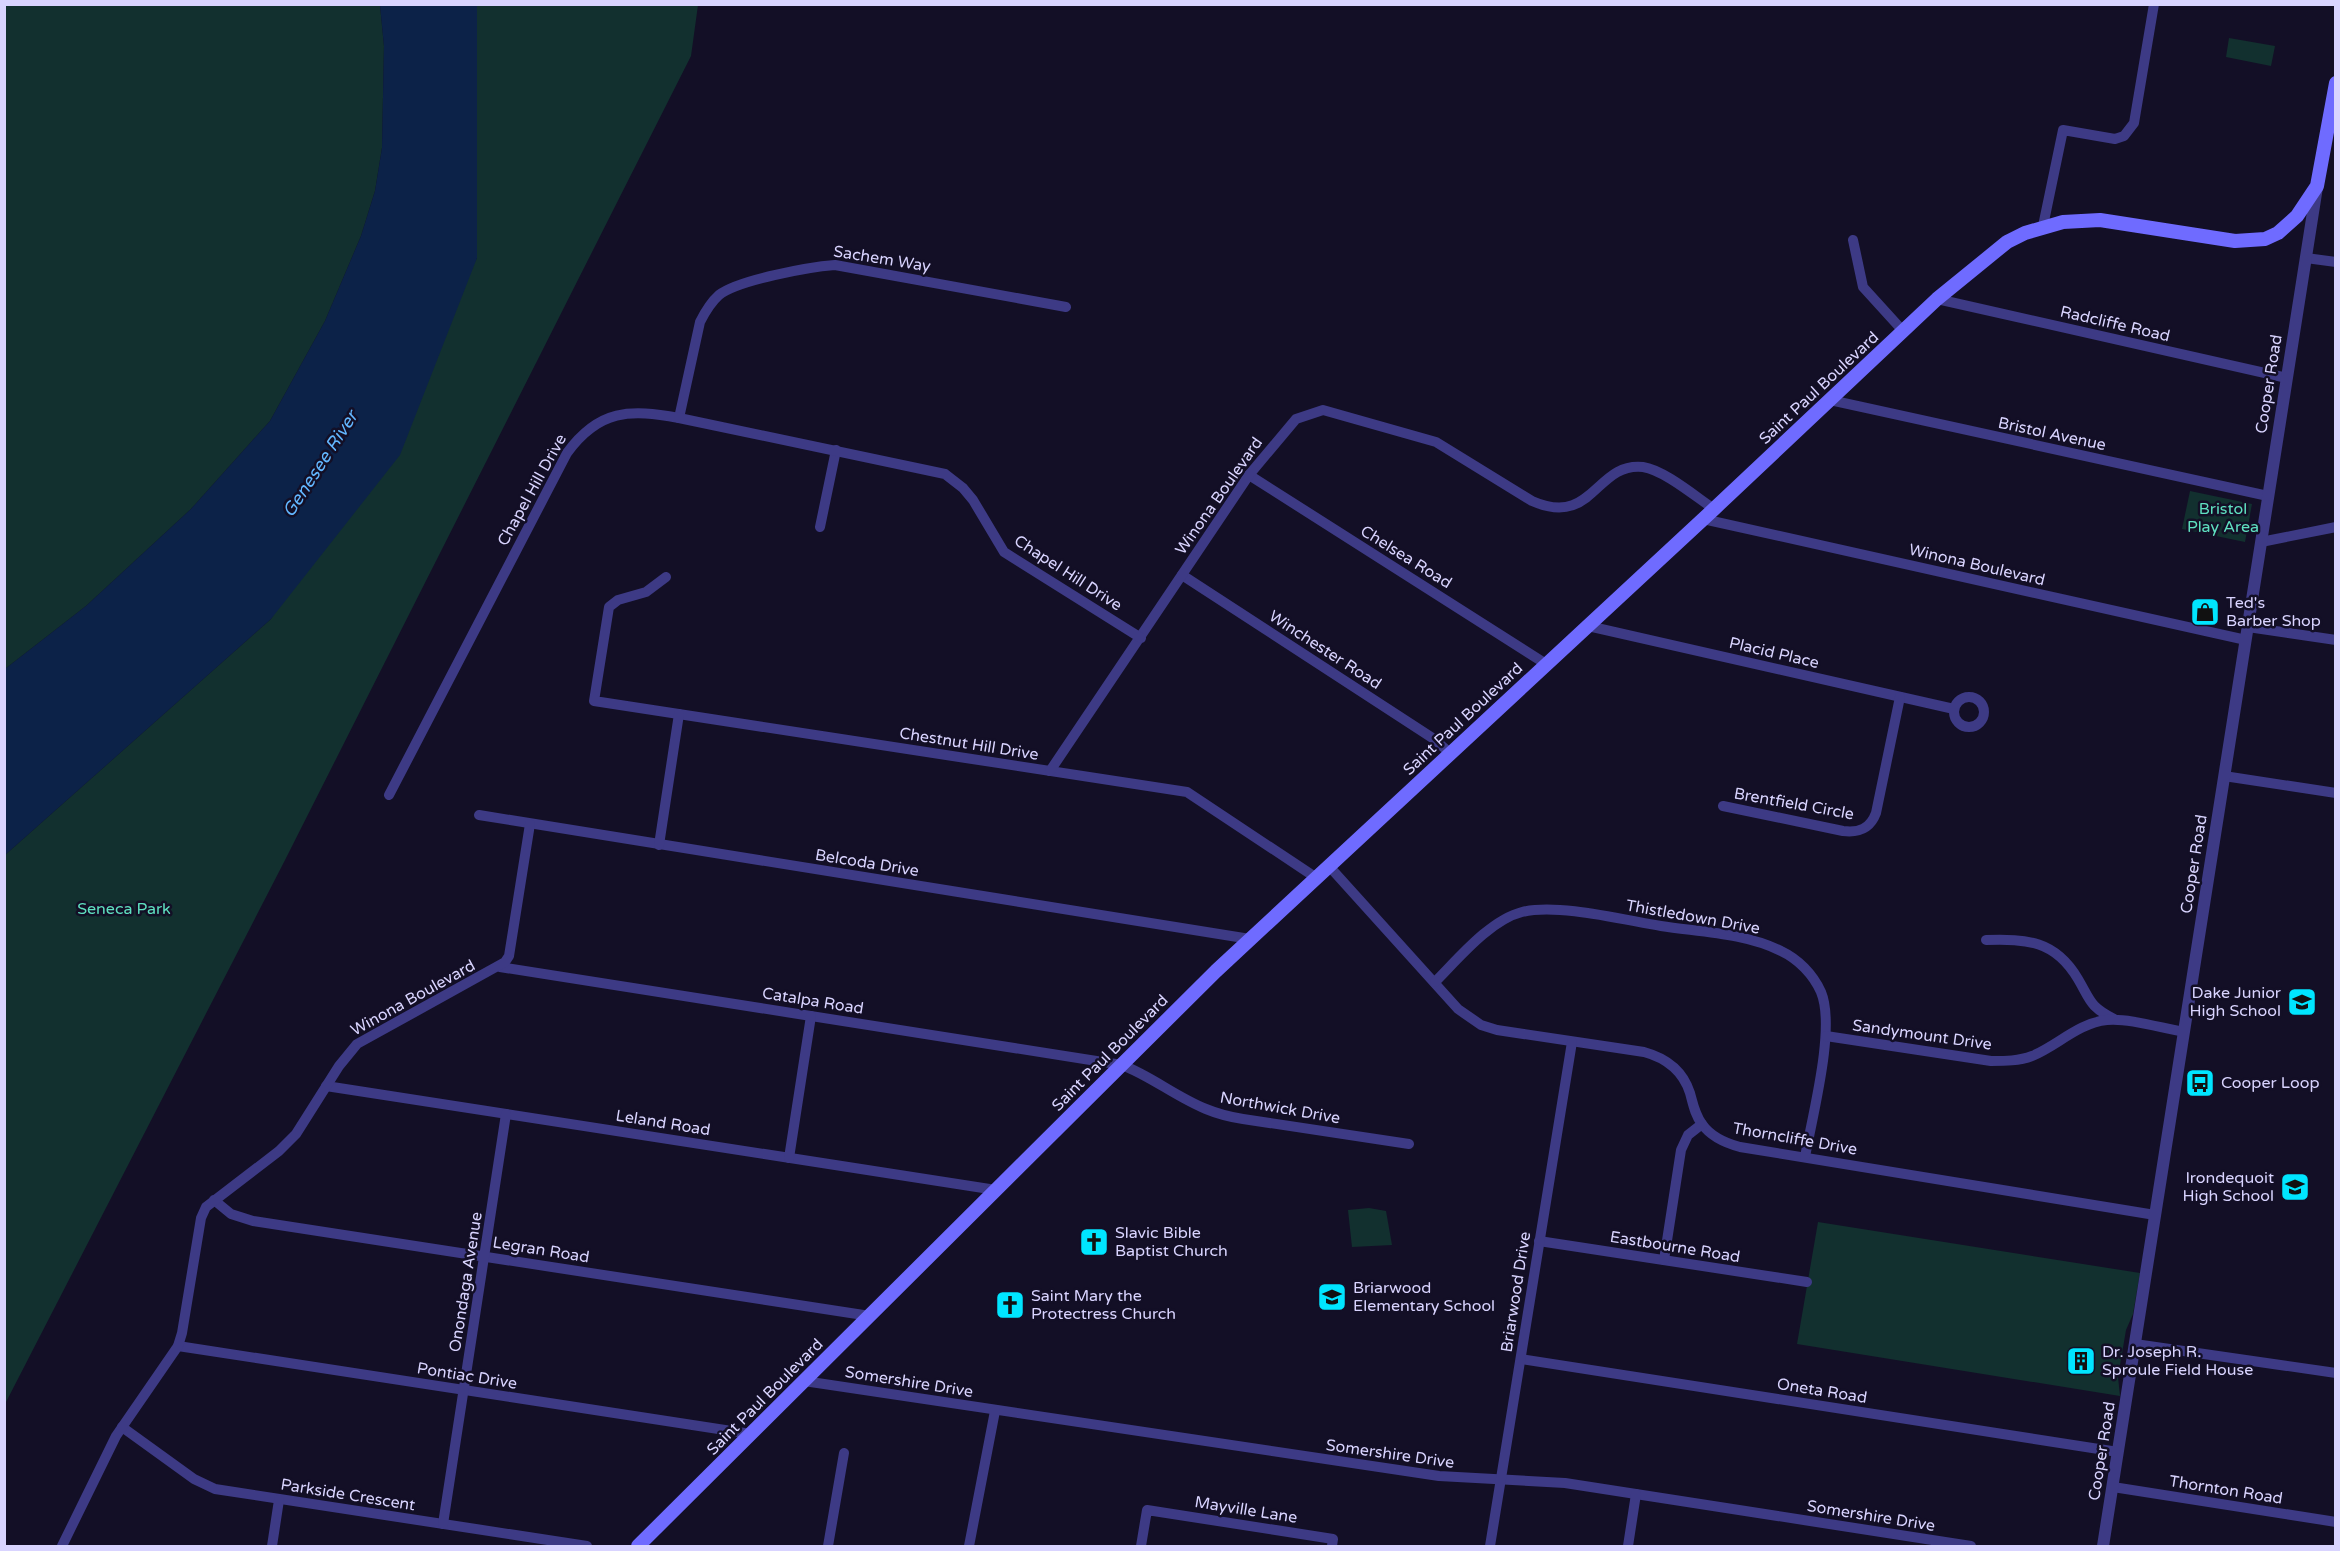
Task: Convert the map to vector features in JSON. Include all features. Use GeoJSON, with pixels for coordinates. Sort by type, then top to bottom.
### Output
{"type":"FeatureCollection","features":[{"type":"Feature","properties":{"kind":"main road","name":"Saint Paul Boulevard"},"geometry":{"type":"LineString","coordinates":[[638,1546],[1250,939],[1937,299],[2007,242],[2043,226],[2081,220],[2100,220],[2235,241],[2265,239],[2288,225],[2317,186],[2336,83]]}},
{"type":"Feature","properties":{"kind":"street"},"geometry":{"type":"LineString","coordinates":[[2043,226],[2063,130],[2115,139],[2124,136],[2134,123],[2154,4]]}},
{"type":"Feature","properties":{"kind":"street","name":"Cooper Road"},"geometry":{"type":"LineString","coordinates":[[2103,1546],[2317,186]]}},
{"type":"Feature","properties":{"kind":"street"},"geometry":{"type":"LineString","coordinates":[[1853,240],[1863,287],[1904,331]]}},
{"type":"Feature","properties":{"kind":"street"},"geometry":{"type":"LineString","coordinates":[[2306,258],[2336,262]]}},
{"type":"Feature","properties":{"kind":"street","name":"Sachem Way"},"geometry":{"type":"LineString","coordinates":[[679,418],[696,337],[703,316],[719,295],[740,284],[810,268],[835,265],[1066,307]]}},
{"type":"Feature","properties":{"kind":"street","name":"Radcliffe Road"},"geometry":{"type":"LineString","coordinates":[[1937,299],[2287,378]]}},
{"type":"Feature","properties":{"kind":"street","name":"Bristol Avenue"},"geometry":{"type":"LineString","coordinates":[[1830,400],[2268,496]]}},
{"type":"Feature","properties":{"kind":"street","name":"Winona Boulevard"},"geometry":{"type":"LineString","coordinates":[[1050,771],[1249,475],[1296,419],[1323,410],[1436,442],[1547,508],[1558,509],[1576,504],[1613,475],[1632,467],[1642,467],[1661,474],[1714,509]]}},
{"type":"Feature","properties":{"kind":"street","name":"Chapel Hill Drive"},"geometry":{"type":"LineString","coordinates":[[389,795],[554,477],[576,440],[596,423],[624,413],[651,413],[679,418],[934,470],[954,479],[973,500],[1004,552],[1141,638]]}},
{"type":"Feature","properties":{"kind":"street"},"geometry":{"type":"LineString","coordinates":[[820,527],[836,450]]}},
{"type":"Feature","properties":{"kind":"street","name":"Chelsea Road"},"geometry":{"type":"LineString","coordinates":[[1249,475],[1546,664]]}},
{"type":"Feature","properties":{"kind":"street","name":"Winona Boulevard"},"geometry":{"type":"LineString","coordinates":[[1703,519],[2246,640]]}},
{"type":"Feature","properties":{"kind":"street"},"geometry":{"type":"LineString","coordinates":[[2261,542],[2336,527]]}},
{"type":"Feature","properties":{"kind":"street","name":"Winchester Road"},"geometry":{"type":"LineString","coordinates":[[1182,575],[1434,739],[1450,753]]}},
{"type":"Feature","properties":{"kind":"street","name":"Chestnut Hill Drive"},"geometry":{"type":"LineString","coordinates":[[666,577],[646,592],[618,600],[609,607],[594,701],[1187,792],[1315,877]]}},
{"type":"Feature","properties":{"kind":"street","name":"Placid Place"},"geometry":{"type":"LineString","coordinates":[[1588,626],[1954,709]]}},
{"type":"Feature","properties":{"kind":"street"},"geometry":{"type":"LineString","coordinates":[[2248,627],[2336,640]]}},
{"type":"Feature","properties":{"kind":"street","name":"Brentfield Circle"},"geometry":{"type":"LineString","coordinates":[[1723,807],[1843,831],[1864,829],[1874,819],[1876,813],[1900,698]]}},
{"type":"Feature","properties":{"kind":"street"},"geometry":{"type":"LineString","coordinates":[[659,845],[679,714]]}},
{"type":"Feature","properties":{"kind":"street"},"geometry":{"type":"LineString","coordinates":[[2224,776],[2336,793]]}},
{"type":"Feature","properties":{"kind":"street","name":"Belcoda Drive"},"geometry":{"type":"LineString","coordinates":[[479,815],[1250,939]]}},
{"type":"Feature","properties":{"kind":"street","name":"Winona Boulevard"},"geometry":{"type":"LineString","coordinates":[[62,1546],[116,1436],[178,1346],[201,1218],[206,1207],[279,1151],[296,1134],[348,1054],[368,1036],[500,967],[509,956],[530,824]]}},
{"type":"Feature","properties":{"kind":"street","name":"Thorncliffe Drive"},"geometry":{"type":"LineString","coordinates":[[1329,865],[1458,1009],[1482,1026],[1644,1052],[1660,1058],[1676,1069],[1686,1082],[1702,1124],[1724,1142],[1740,1147],[2155,1215]]}},
{"type":"Feature","properties":{"kind":"street","name":"Thistledown Drive"},"geometry":{"type":"LineString","coordinates":[[1435,982],[1486,933],[1505,919],[1534,909],[1566,911],[1747,940],[1779,950],[1802,965],[1821,991],[1825,1004],[1826,1036],[1805,1157]]}},
{"type":"Feature","properties":{"kind":"street"},"geometry":{"type":"LineString","coordinates":[[1986,940],[2028,941],[2052,949],[2069,965],[2093,1006],[2117,1020]]}},
{"type":"Feature","properties":{"kind":"street","name":"Catalpa Road"},"geometry":{"type":"LineString","coordinates":[[500,967],[1122,1065]]}},
{"type":"Feature","properties":{"kind":"street"},"geometry":{"type":"LineString","coordinates":[[789,1158],[811,1016]]}},
{"type":"Feature","properties":{"kind":"street","name":"Sandymount Drive"},"geometry":{"type":"LineString","coordinates":[[1826,1036],[1991,1061],[2006,1061],[2031,1056],[2091,1024],[2105,1020],[2117,1020],[2184,1032]]}},
{"type":"Feature","properties":{"kind":"street","name":"Briarwood Drive"},"geometry":{"type":"LineString","coordinates":[[1490,1546],[1572,1042]]}},
{"type":"Feature","properties":{"kind":"street","name":"Northwick Drive"},"geometry":{"type":"LineString","coordinates":[[1122,1065],[1139,1071],[1192,1102],[1216,1113],[1409,1144]]}},
{"type":"Feature","properties":{"kind":"street","name":"Leland Road"},"geometry":{"type":"LineString","coordinates":[[326,1086],[996,1190]]}},
{"type":"Feature","properties":{"kind":"street","name":"Onondaga Avenue"},"geometry":{"type":"LineString","coordinates":[[443,1524],[506,1114]]}},
{"type":"Feature","properties":{"kind":"street"},"geometry":{"type":"LineString","coordinates":[[1664,1260],[1681,1150],[1688,1135],[1702,1124]]}},
{"type":"Feature","properties":{"kind":"street","name":"Legran Road"},"geometry":{"type":"LineString","coordinates":[[214,1200],[231,1214],[253,1221],[870,1316]]}},
{"type":"Feature","properties":{"kind":"street","name":"Eastbourne Road"},"geometry":{"type":"LineString","coordinates":[[1539,1241],[1807,1282]]}},
{"type":"Feature","properties":{"kind":"street"},"geometry":{"type":"LineString","coordinates":[[2135,1344],[2336,1373]]}},
{"type":"Feature","properties":{"kind":"street","name":"Pontiac Drive"},"geometry":{"type":"LineString","coordinates":[[178,1346],[751,1434]]}},
{"type":"Feature","properties":{"kind":"street","name":"Oneta Road"},"geometry":{"type":"LineString","coordinates":[[1521,1359],[2118,1452]]}},
{"type":"Feature","properties":{"kind":"street","name":"Somershire Drive"},"geometry":{"type":"LineString","coordinates":[[804,1381],[1439,1476],[1565,1483],[1971,1546]]}},
{"type":"Feature","properties":{"kind":"street"},"geometry":{"type":"LineString","coordinates":[[969,1546],[995,1411]]}},
{"type":"Feature","properties":{"kind":"street","name":"Parkside Crescent"},"geometry":{"type":"LineString","coordinates":[[122,1428],[204,1485],[226,1492],[587,1546]]}},
{"type":"Feature","properties":{"kind":"street"},"geometry":{"type":"LineString","coordinates":[[828,1546],[844,1453]]}},
{"type":"Feature","properties":{"kind":"street","name":"Thornton Road"},"geometry":{"type":"LineString","coordinates":[[2113,1486],[2336,1522]]}},
{"type":"Feature","properties":{"kind":"street"},"geometry":{"type":"LineString","coordinates":[[1628,1546],[1636,1494]]}},
{"type":"Feature","properties":{"kind":"street"},"geometry":{"type":"LineString","coordinates":[[272,1546],[279,1500]]}},
{"type":"Feature","properties":{"kind":"street","name":"Mayville Lane"},"geometry":{"type":"LineString","coordinates":[[1141,1546],[1147,1510],[1333,1539],[1332,1546]]}},
{"type":"Feature","properties":{"kind":"green space"},"geometry":{"type":"Polygon","coordinates":[[[4,5],[380,5],[384,46],[382,148],[375,191],[361,236],[325,321],[270,421],[191,509],[86,606],[5,669],[4,5]]]}},
{"type":"Feature","properties":{"kind":"green space","name":"Seneca Park"},"geometry":{"type":"Polygon","coordinates":[[[477,5],[698,5],[691,56],[283,864],[5,1404],[5,855],[271,619],[477,258],[477,5]]]}},
{"type":"Feature","properties":{"kind":"green space"},"geometry":{"type":"Polygon","coordinates":[[[2229,38],[2275,46],[2271,66],[2226,57],[2229,38]]]}},
{"type":"Feature","properties":{"kind":"green space","name":"Bristol Play Area"},"geometry":{"type":"Polygon","coordinates":[[[2190,491],[2252,504],[2245,542],[2182,529],[2190,491]]]}},
{"type":"Feature","properties":{"kind":"green space"},"geometry":{"type":"Polygon","coordinates":[[[1369,1208],[1386,1211],[1392,1245],[1352,1247],[1348,1210],[1369,1208]]]}},
{"type":"Feature","properties":{"kind":"green space"},"geometry":{"type":"Polygon","coordinates":[[[1818,1222],[2140,1273],[2133,1314],[2126,1330],[2118,1377],[2120,1396],[1797,1344],[1818,1222]]]}},
{"type":"Feature","properties":{"kind":"water","name":"Genesee River"},"geometry":{"type":"Polygon","coordinates":[[[380,5],[477,5],[477,258],[400,455],[271,619],[5,855],[5,669],[86,606],[191,509],[270,421],[325,321],[361,236],[375,191],[382,148],[384,46],[380,5]]]}},
{"type":"Feature","properties":{"kind":"place","name":"Ted's Barber Shop"},"geometry":{"type":"Point","coordinates":[2205,612]}},
{"type":"Feature","properties":{"kind":"place","name":"Dake Junior High School"},"geometry":{"type":"Point","coordinates":[2302,1002]}},
{"type":"Feature","properties":{"kind":"place","name":"Cooper Loop"},"geometry":{"type":"Point","coordinates":[2200,1083]}},
{"type":"Feature","properties":{"kind":"place","name":"Irondequoit High School"},"geometry":{"type":"Point","coordinates":[2295,1187]}},
{"type":"Feature","properties":{"kind":"place","name":"Slavic Bible Baptist Church"},"geometry":{"type":"Point","coordinates":[1094,1242]}},
{"type":"Feature","properties":{"kind":"place","name":"Briarwood Elementary School"},"geometry":{"type":"Point","coordinates":[1332,1297]}},
{"type":"Feature","properties":{"kind":"place","name":"Saint Mary the Protectress Church"},"geometry":{"type":"Point","coordinates":[1010,1305]}},
{"type":"Feature","properties":{"kind":"place","name":"Dr. Joseph R. Sproule Field House"},"geometry":{"type":"Point","coordinates":[2081,1361]}}]}
